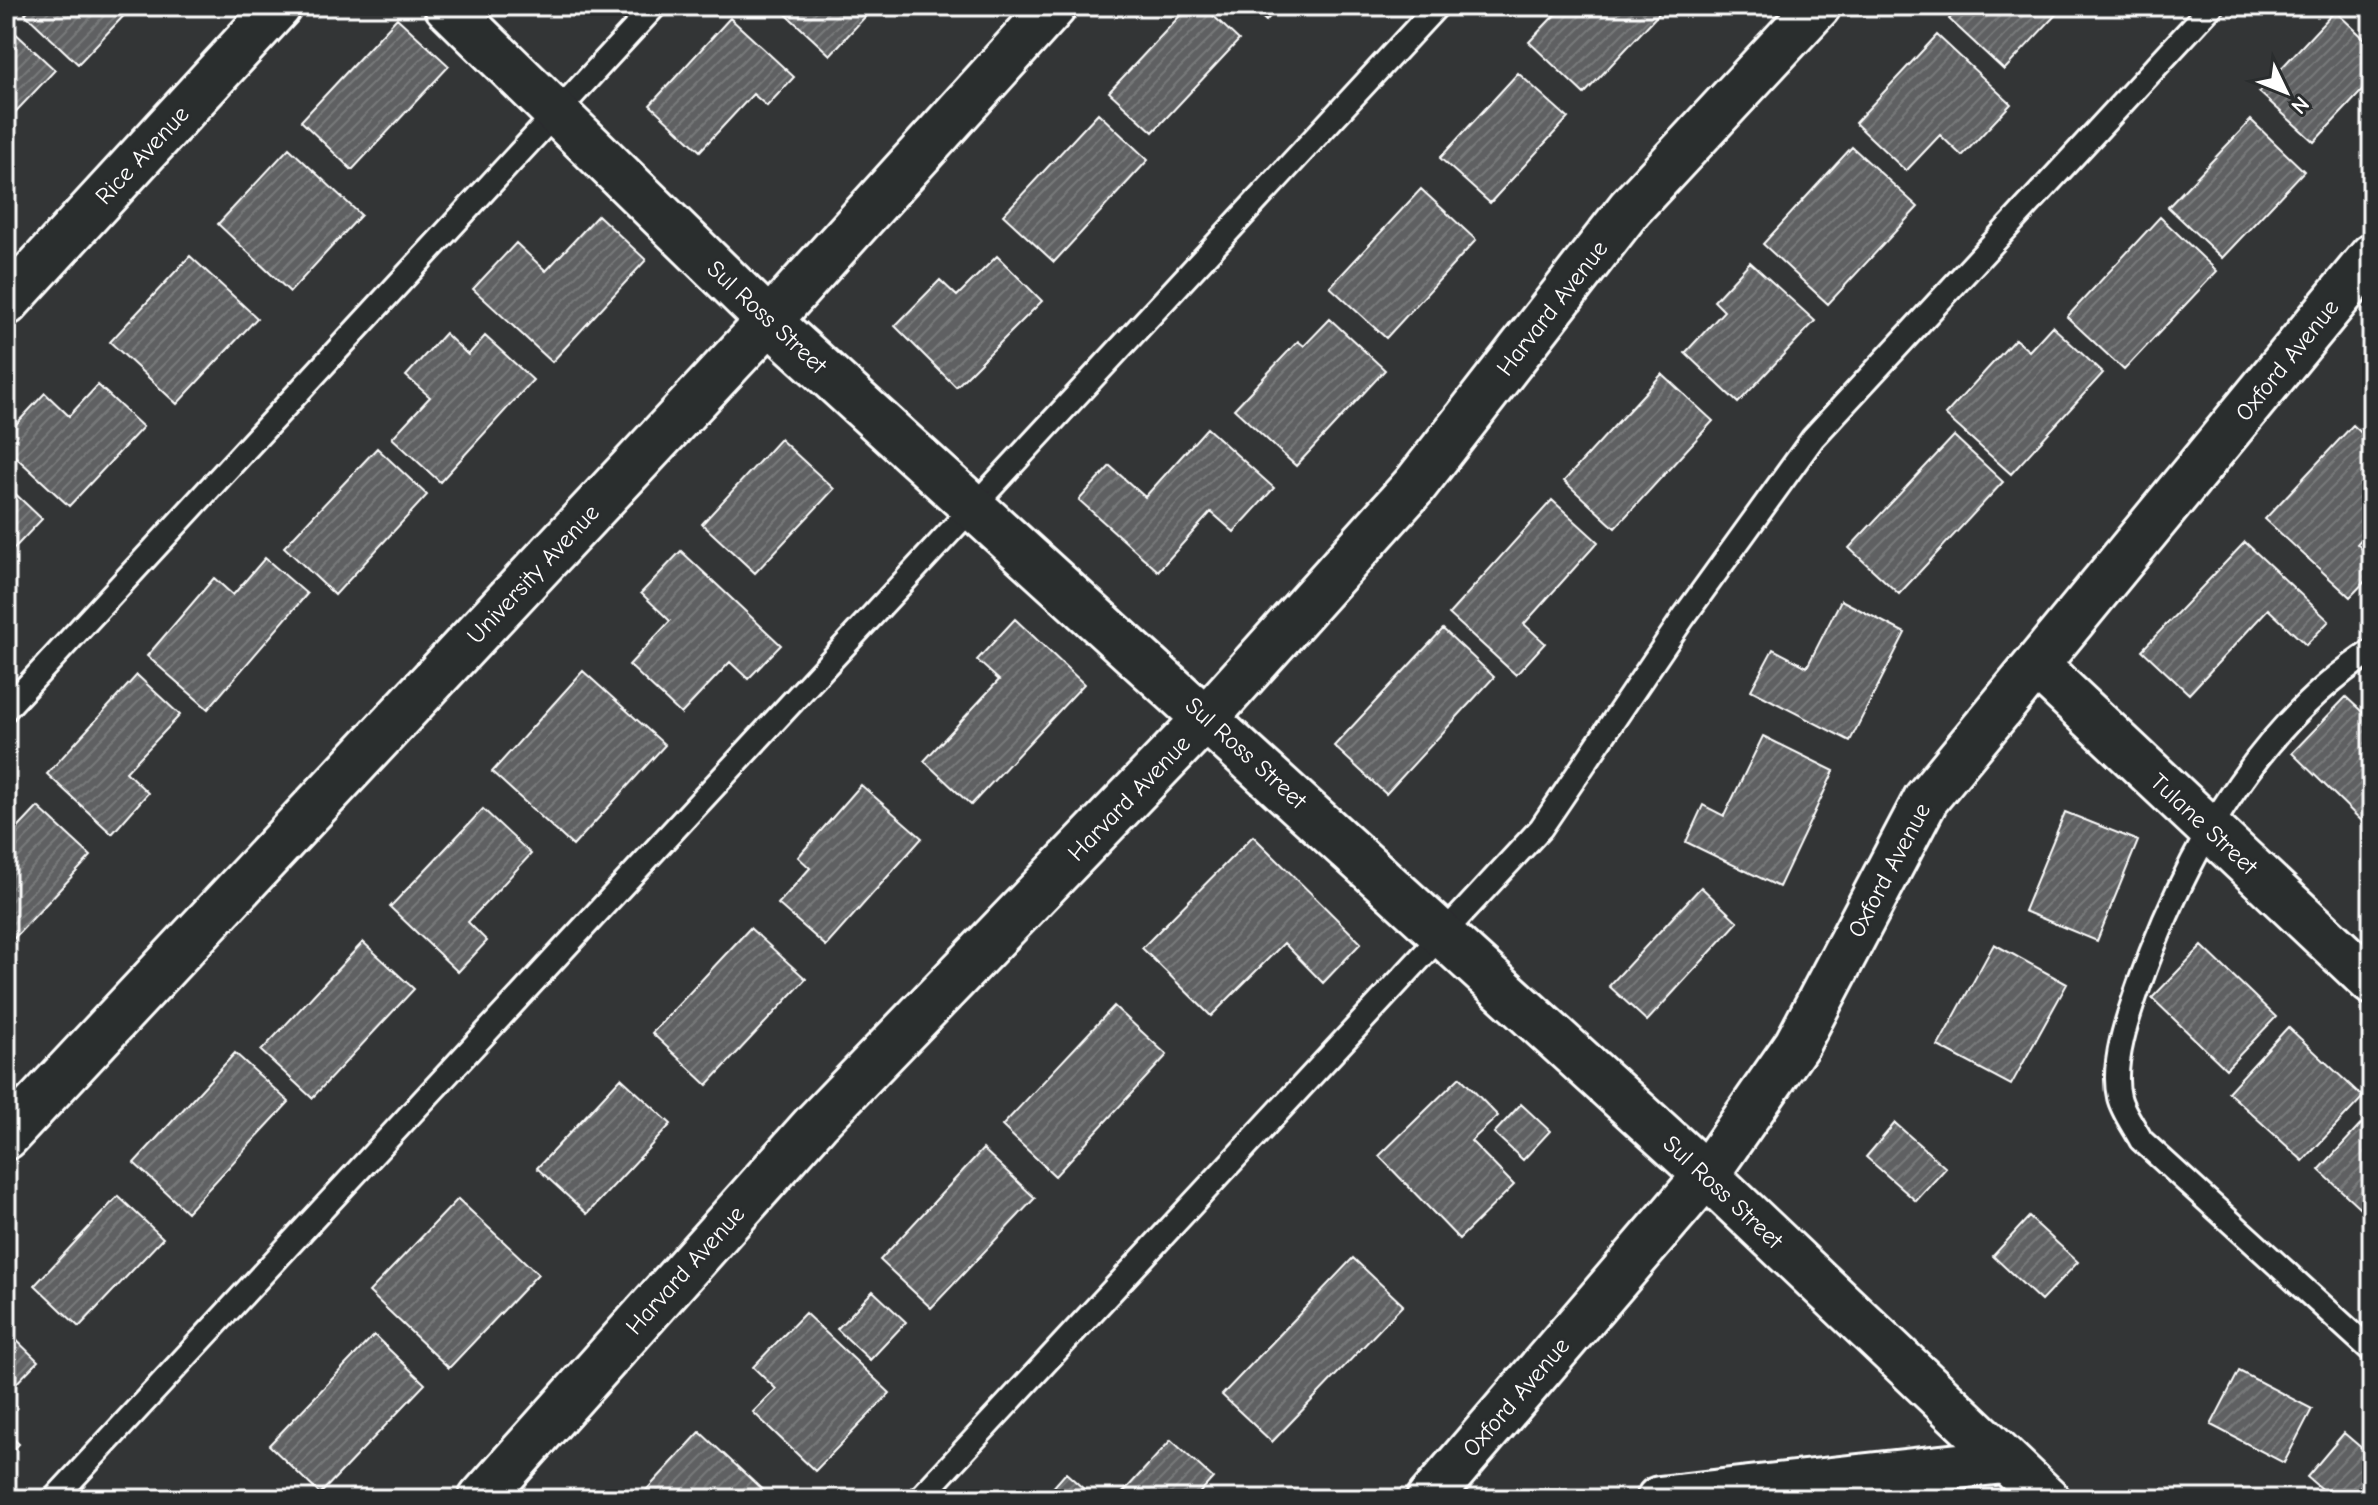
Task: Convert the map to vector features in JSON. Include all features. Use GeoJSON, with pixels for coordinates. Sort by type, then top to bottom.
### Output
{"type":"FeatureCollection","features":[{"type":"Feature","properties":{"kind":"street","name":"Rice Avenue"},"geometry":{"type":"LineString","coordinates":[[6,303],[279,6]]}},
{"type":"Feature","properties":{"kind":"street","name":"Sul Ross Street"},"geometry":{"type":"LineString","coordinates":[[447,6],[769,321],[1706,1175],[2047,1499]]}},
{"type":"Feature","properties":{"kind":"street","name":"University Avenue"},"geometry":{"type":"LineString","coordinates":[[6,1137],[769,321],[1054,6]]}},
{"type":"Feature","properties":{"kind":"street","name":"Harvard Avenue"},"geometry":{"type":"LineString","coordinates":[[481,1499],[817,1122],[1207,717],[1415,485],[1630,208],[1818,6]]}},
{"type":"Feature","properties":{"kind":"street","name":"Oxford Avenue"},"geometry":{"type":"LineString","coordinates":[[1429,1499],[1706,1175],[1797,1044],[1926,799],[2372,256]]}},
{"type":"Feature","properties":{"kind":"street","name":"Tulane Street"},"geometry":{"type":"LineString","coordinates":[[2037,666],[2372,982]]}},
{"type":"Feature","properties":{"kind":"street"},"geometry":{"type":"LineString","coordinates":[[1659,1499],[2004,1461]]}},
{"type":"Feature","properties":{"kind":"lane"},"geometry":{"type":"LineString","coordinates":[[6,709],[655,6]]}},
{"type":"Feature","properties":{"kind":"lane"},"geometry":{"type":"LineString","coordinates":[[54,1499],[1437,6]]}},
{"type":"Feature","properties":{"kind":"lane"},"geometry":{"type":"LineString","coordinates":[[919,1499],[1541,828],[1775,486],[1813,438],[2212,6]]}},
{"type":"Feature","properties":{"kind":"lane"},"geometry":{"type":"LineString","coordinates":[[2372,651],[2337,674],[2255,761],[2208,828],[2161,924],[2121,1036],[2119,1097],[2141,1140],[2372,1351]]}},
{"type":"Feature","properties":{"kind":"building"},"geometry":{"type":"Polygon","coordinates":[[[32,6],[133,6],[78,64],[25,14],[32,6]]]}},
{"type":"Feature","properties":{"kind":"building"},"geometry":{"type":"Polygon","coordinates":[[[777,6],[875,6],[830,55],[777,6]]]}},
{"type":"Feature","properties":{"kind":"building"},"geometry":{"type":"Polygon","coordinates":[[[1189,6],[1203,6],[1239,40],[1153,132],[1109,92],[1189,6]]]}},
{"type":"Feature","properties":{"kind":"building"},"geometry":{"type":"Polygon","coordinates":[[[1250,6],[1279,6],[1266,21],[1250,6]]]}},
{"type":"Feature","properties":{"kind":"building"},"geometry":{"type":"Polygon","coordinates":[[[1563,6],[1666,6],[1584,94],[1529,42],[1563,6]]]}},
{"type":"Feature","properties":{"kind":"building"},"geometry":{"type":"Polygon","coordinates":[[[1961,6],[2064,6],[2004,70],[1949,19],[1961,6]]]}},
{"type":"Feature","properties":{"kind":"building"},"geometry":{"type":"Polygon","coordinates":[[[2335,11],[2372,46],[2372,80],[2314,142],[2259,92],[2335,11]]]}},
{"type":"Feature","properties":{"kind":"building"},"geometry":{"type":"Polygon","coordinates":[[[397,18],[449,66],[352,170],[301,121],[397,18]]]}},
{"type":"Feature","properties":{"kind":"building"},"geometry":{"type":"Polygon","coordinates":[[[730,18],[794,77],[767,106],[753,94],[700,151],[650,105],[730,18]]]}},
{"type":"Feature","properties":{"kind":"building"},"geometry":{"type":"Polygon","coordinates":[[[11,29],[55,70],[6,122],[6,34],[11,29]]]}},
{"type":"Feature","properties":{"kind":"building"},"geometry":{"type":"Polygon","coordinates":[[[1937,35],[2011,104],[1962,156],[1940,135],[1906,171],[1855,123],[1937,35]]]}},
{"type":"Feature","properties":{"kind":"building"},"geometry":{"type":"Polygon","coordinates":[[[1518,73],[1568,118],[1490,203],[1440,158],[1518,73]]]}},
{"type":"Feature","properties":{"kind":"building"},"geometry":{"type":"Polygon","coordinates":[[[1098,113],[1148,160],[1054,262],[1003,215],[1098,113]]]}},
{"type":"Feature","properties":{"kind":"building"},"geometry":{"type":"Polygon","coordinates":[[[2251,120],[2304,171],[2222,258],[2168,207],[2251,120]]]}},
{"type":"Feature","properties":{"kind":"building"},"geometry":{"type":"Polygon","coordinates":[[[1852,147],[1918,207],[1828,304],[1763,244],[1852,147]]]}},
{"type":"Feature","properties":{"kind":"building"},"geometry":{"type":"Polygon","coordinates":[[[289,148],[361,215],[290,292],[218,224],[289,148]]]}},
{"type":"Feature","properties":{"kind":"building"},"geometry":{"type":"Polygon","coordinates":[[[1421,189],[1476,240],[1386,338],[1330,287],[1421,189]]]}},
{"type":"Feature","properties":{"kind":"building"},"geometry":{"type":"Polygon","coordinates":[[[598,215],[646,260],[552,362],[473,289],[516,243],[546,271],[598,215]]]}},
{"type":"Feature","properties":{"kind":"building"},"geometry":{"type":"Polygon","coordinates":[[[2160,217],[2217,271],[2124,370],[2067,317],[2160,217]]]}},
{"type":"Feature","properties":{"kind":"building"},"geometry":{"type":"Polygon","coordinates":[[[190,256],[257,318],[177,404],[110,342],[190,256]]]}},
{"type":"Feature","properties":{"kind":"building"},"geometry":{"type":"Polygon","coordinates":[[[997,256],[1042,301],[956,387],[895,326],[940,280],[957,296],[997,256]]]}},
{"type":"Feature","properties":{"kind":"building"},"geometry":{"type":"Polygon","coordinates":[[[1750,262],[1815,321],[1738,403],[1685,353],[1724,311],[1714,301],[1750,262]]]}},
{"type":"Feature","properties":{"kind":"building"},"geometry":{"type":"Polygon","coordinates":[[[1330,319],[1385,370],[1296,466],[1234,409],[1298,341],[1304,346],[1330,319]]]}},
{"type":"Feature","properties":{"kind":"building"},"geometry":{"type":"Polygon","coordinates":[[[2052,326],[2103,373],[2011,474],[1945,415],[2015,339],[2029,351],[2052,326]]]}},
{"type":"Feature","properties":{"kind":"building"},"geometry":{"type":"Polygon","coordinates":[[[445,333],[468,355],[485,336],[533,380],[440,482],[392,438],[430,397],[406,376],[445,333]]]}},
{"type":"Feature","properties":{"kind":"building"},"geometry":{"type":"Polygon","coordinates":[[[1662,374],[1713,421],[1615,528],[1564,481],[1662,374]]]}},
{"type":"Feature","properties":{"kind":"building"},"geometry":{"type":"Polygon","coordinates":[[[98,385],[143,427],[69,506],[6,448],[6,435],[45,393],[69,416],[98,385]]]}},
{"type":"Feature","properties":{"kind":"building"},"geometry":{"type":"Polygon","coordinates":[[[2353,425],[2372,443],[2372,527],[2357,544],[2372,558],[2372,574],[2350,597],[2265,519],[2353,425]]]}},
{"type":"Feature","properties":{"kind":"building"},"geometry":{"type":"Polygon","coordinates":[[[1207,428],[1274,488],[1234,532],[1211,512],[1158,571],[1079,500],[1110,466],[1145,497],[1207,428]]]}},
{"type":"Feature","properties":{"kind":"building"},"geometry":{"type":"Polygon","coordinates":[[[1954,436],[2003,482],[1899,594],[1849,548],[1954,436]]]}},
{"type":"Feature","properties":{"kind":"building"},"geometry":{"type":"Polygon","coordinates":[[[780,439],[834,489],[755,573],[702,524],[780,439]]]}},
{"type":"Feature","properties":{"kind":"building"},"geometry":{"type":"Polygon","coordinates":[[[377,448],[427,495],[335,595],[284,547],[377,448]]]}},
{"type":"Feature","properties":{"kind":"building"},"geometry":{"type":"Polygon","coordinates":[[[6,485],[42,519],[6,557],[6,485]]]}},
{"type":"Feature","properties":{"kind":"building"},"geometry":{"type":"Polygon","coordinates":[[[1552,500],[1598,542],[1524,624],[1545,643],[1516,675],[1449,614],[1552,500]]]}},
{"type":"Feature","properties":{"kind":"building"},"geometry":{"type":"Polygon","coordinates":[[[2245,542],[2329,621],[2306,645],[2268,609],[2189,694],[2142,650],[2245,542]]]}},
{"type":"Feature","properties":{"kind":"building"},"geometry":{"type":"Polygon","coordinates":[[[681,551],[781,645],[748,679],[730,662],[681,714],[629,665],[670,621],[641,593],[681,551]]]}},
{"type":"Feature","properties":{"kind":"building"},"geometry":{"type":"Polygon","coordinates":[[[265,558],[307,594],[208,709],[147,656],[214,578],[233,595],[265,558]]]}},
{"type":"Feature","properties":{"kind":"building"},"geometry":{"type":"Polygon","coordinates":[[[1841,600],[1905,633],[1850,741],[1751,690],[1773,649],[1807,667],[1841,600]]]}},
{"type":"Feature","properties":{"kind":"building"},"geometry":{"type":"Polygon","coordinates":[[[1015,619],[1084,684],[971,805],[924,761],[999,680],[977,660],[1015,619]]]}},
{"type":"Feature","properties":{"kind":"building"},"geometry":{"type":"Polygon","coordinates":[[[1443,629],[1494,677],[1386,794],[1334,746],[1443,629]]]}},
{"type":"Feature","properties":{"kind":"building"},"geometry":{"type":"Polygon","coordinates":[[[583,671],[665,745],[573,846],[492,772],[583,671]]]}},
{"type":"Feature","properties":{"kind":"building"},"geometry":{"type":"Polygon","coordinates":[[[137,675],[180,715],[126,772],[148,793],[112,834],[47,774],[137,675]]]}},
{"type":"Feature","properties":{"kind":"building"},"geometry":{"type":"Polygon","coordinates":[[[2346,697],[2372,721],[2372,823],[2368,827],[2292,753],[2346,697]]]}},
{"type":"Feature","properties":{"kind":"building"},"geometry":{"type":"Polygon","coordinates":[[[1763,736],[1834,771],[1779,887],[1686,842],[1703,805],[1724,816],[1763,736]]]}},
{"type":"Feature","properties":{"kind":"building"},"geometry":{"type":"Polygon","coordinates":[[[861,785],[922,838],[826,946],[778,904],[810,868],[798,857],[861,785]]]}},
{"type":"Feature","properties":{"kind":"building"},"geometry":{"type":"Polygon","coordinates":[[[38,807],[91,856],[6,947],[6,841],[38,807]]]}},
{"type":"Feature","properties":{"kind":"building"},"geometry":{"type":"Polygon","coordinates":[[[483,809],[531,854],[468,922],[487,941],[458,972],[390,907],[483,809]]]}},
{"type":"Feature","properties":{"kind":"building"},"geometry":{"type":"Polygon","coordinates":[[[2065,812],[2138,841],[2097,941],[2024,911],[2065,812]]]}},
{"type":"Feature","properties":{"kind":"building"},"geometry":{"type":"Polygon","coordinates":[[[1253,836],[1361,943],[1323,983],[1284,943],[1211,1016],[1142,948],[1253,836]]]}},
{"type":"Feature","properties":{"kind":"building"},"geometry":{"type":"Polygon","coordinates":[[[1701,887],[1738,922],[1647,1021],[1609,986],[1701,887]]]}},
{"type":"Feature","properties":{"kind":"building"},"geometry":{"type":"Polygon","coordinates":[[[750,928],[806,979],[707,1085],[652,1033],[750,928]]]}},
{"type":"Feature","properties":{"kind":"building"},"geometry":{"type":"Polygon","coordinates":[[[363,942],[414,989],[312,1098],[261,1051],[363,942]]]}},
{"type":"Feature","properties":{"kind":"building"},"geometry":{"type":"Polygon","coordinates":[[[1994,944],[2067,984],[2011,1085],[1938,1046],[1994,944]]]}},
{"type":"Feature","properties":{"kind":"building"},"geometry":{"type":"Polygon","coordinates":[[[2202,946],[2276,1017],[2226,1069],[2152,998],[2202,946]]]}},
{"type":"Feature","properties":{"kind":"building"},"geometry":{"type":"Polygon","coordinates":[[[1114,1006],[1167,1055],[1055,1176],[1002,1126],[1114,1006]]]}},
{"type":"Feature","properties":{"kind":"building"},"geometry":{"type":"Polygon","coordinates":[[[2288,1027],[2363,1097],[2303,1161],[2228,1092],[2288,1027]]]}},
{"type":"Feature","properties":{"kind":"building"},"geometry":{"type":"Polygon","coordinates":[[[235,1053],[289,1102],[187,1212],[134,1163],[235,1053]]]}},
{"type":"Feature","properties":{"kind":"building"},"geometry":{"type":"Polygon","coordinates":[[[1460,1077],[1498,1116],[1471,1141],[1514,1185],[1459,1239],[1379,1156],[1460,1077]]]}},
{"type":"Feature","properties":{"kind":"building"},"geometry":{"type":"Polygon","coordinates":[[[621,1078],[671,1124],[587,1214],[537,1168],[621,1078]]]}},
{"type":"Feature","properties":{"kind":"building"},"geometry":{"type":"Polygon","coordinates":[[[1521,1104],[1550,1131],[1523,1160],[1494,1133],[1521,1104]]]}},
{"type":"Feature","properties":{"kind":"building"},"geometry":{"type":"Polygon","coordinates":[[[2365,1120],[2372,1127],[2372,1219],[2319,1170],[2365,1120]]]}},
{"type":"Feature","properties":{"kind":"building"},"geometry":{"type":"Polygon","coordinates":[[[1895,1123],[1946,1168],[1916,1201],[1866,1157],[1895,1123]]]}},
{"type":"Feature","properties":{"kind":"building"},"geometry":{"type":"Polygon","coordinates":[[[983,1149],[1035,1198],[931,1308],[880,1260],[983,1149]]]}},
{"type":"Feature","properties":{"kind":"building"},"geometry":{"type":"Polygon","coordinates":[[[118,1196],[163,1238],[79,1327],[35,1285],[118,1196]]]}},
{"type":"Feature","properties":{"kind":"building"},"geometry":{"type":"Polygon","coordinates":[[[458,1199],[538,1274],[449,1368],[369,1292],[458,1199]]]}},
{"type":"Feature","properties":{"kind":"building"},"geometry":{"type":"Polygon","coordinates":[[[2029,1217],[2078,1262],[2041,1301],[1993,1256],[2029,1217]]]}},
{"type":"Feature","properties":{"kind":"building"},"geometry":{"type":"Polygon","coordinates":[[[1353,1258],[1403,1305],[1272,1442],[1222,1395],[1353,1258]]]}},
{"type":"Feature","properties":{"kind":"building"},"geometry":{"type":"Polygon","coordinates":[[[873,1291],[906,1322],[870,1360],[837,1329],[873,1291]]]}},
{"type":"Feature","properties":{"kind":"building"},"geometry":{"type":"Polygon","coordinates":[[[805,1313],[890,1393],[815,1471],[753,1412],[776,1389],[753,1367],[805,1313]]]}},
{"type":"Feature","properties":{"kind":"building"},"geometry":{"type":"Polygon","coordinates":[[[6,1330],[38,1361],[6,1394],[6,1330]]]}},
{"type":"Feature","properties":{"kind":"building"},"geometry":{"type":"Polygon","coordinates":[[[374,1335],[425,1384],[320,1494],[269,1445],[374,1335]]]}},
{"type":"Feature","properties":{"kind":"building"},"geometry":{"type":"Polygon","coordinates":[[[2239,1371],[2312,1409],[2284,1463],[2211,1425],[2239,1371]]]}},
{"type":"Feature","properties":{"kind":"building"},"geometry":{"type":"Polygon","coordinates":[[[6,1432],[19,1444],[6,1457],[6,1432]]]}},
{"type":"Feature","properties":{"kind":"building"},"geometry":{"type":"Polygon","coordinates":[[[700,1432],[768,1495],[765,1499],[638,1499],[700,1432]]]}},
{"type":"Feature","properties":{"kind":"building"},"geometry":{"type":"Polygon","coordinates":[[[2344,1433],[2372,1457],[2372,1473],[2350,1499],[2333,1499],[2307,1477],[2344,1433]]]}},
{"type":"Feature","properties":{"kind":"building"},"geometry":{"type":"Polygon","coordinates":[[[1171,1440],[1213,1478],[1194,1499],[1117,1499],[1171,1440]]]}},
{"type":"Feature","properties":{"kind":"building"},"geometry":{"type":"Polygon","coordinates":[[[1066,1473],[1095,1499],[1043,1499],[1066,1473]]]}}]}
